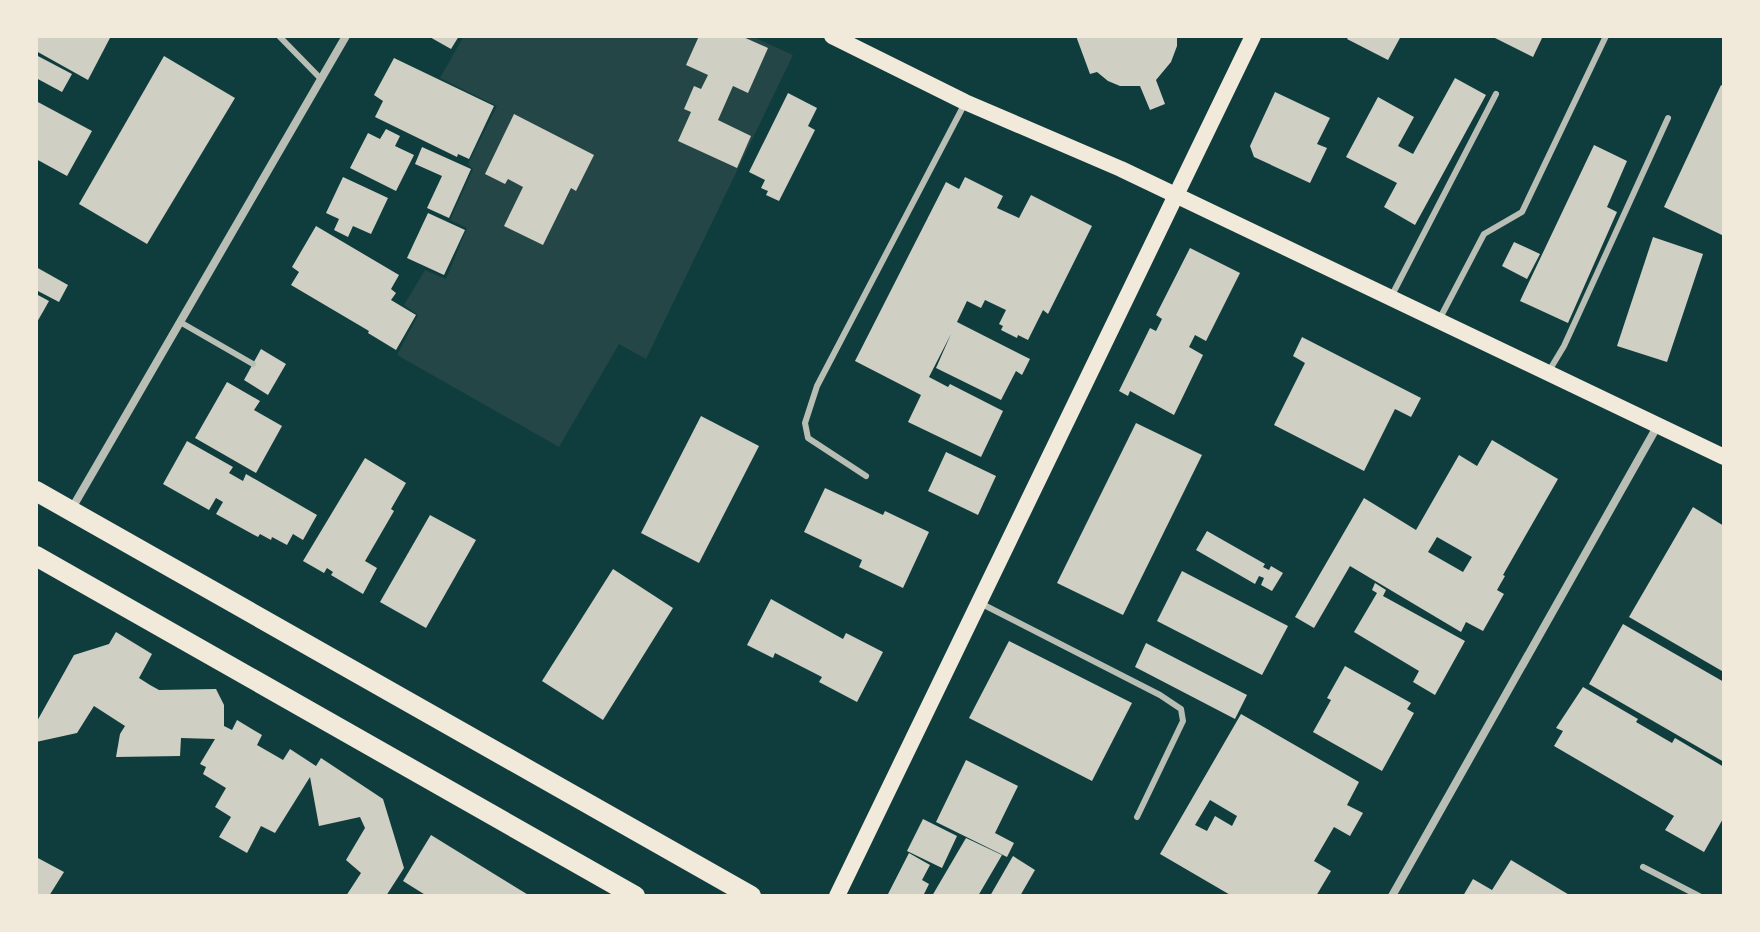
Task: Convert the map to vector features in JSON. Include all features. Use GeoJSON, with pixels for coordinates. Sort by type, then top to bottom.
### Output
{"type":"FeatureCollection","features":[{"type":"Feature","properties":{"kind":"main road"},"geometry":{"type":"LineString","coordinates":[[832,36],[965,102],[1177,196],[1724,457]]}},
{"type":"Feature","properties":{"kind":"main road"},"geometry":{"type":"LineString","coordinates":[[837,896],[1253,36]]}},
{"type":"Feature","properties":{"kind":"main road"},"geometry":{"type":"LineString","coordinates":[[36,491],[751,896]]}},
{"type":"Feature","properties":{"kind":"main road"},"geometry":{"type":"LineString","coordinates":[[37,560],[635,896]]}},
{"type":"Feature","properties":{"kind":"street"},"geometry":{"type":"LineString","coordinates":[[71,510],[346,36]]}},
{"type":"Feature","properties":{"kind":"street"},"geometry":{"type":"LineString","coordinates":[[1392,896],[1658,425]]}},
{"type":"Feature","properties":{"kind":"lane"},"geometry":{"type":"LineString","coordinates":[[279,36],[321,79]]}},
{"type":"Feature","properties":{"kind":"lane"},"geometry":{"type":"LineString","coordinates":[[1439,321],[1484,234],[1522,212],[1606,36]]}},
{"type":"Feature","properties":{"kind":"lane"},"geometry":{"type":"LineString","coordinates":[[1391,297],[1496,94]]}},
{"type":"Feature","properties":{"kind":"lane"},"geometry":{"type":"LineString","coordinates":[[866,476],[808,438],[805,423],[817,386],[965,102]]}},
{"type":"Feature","properties":{"kind":"lane"},"geometry":{"type":"LineString","coordinates":[[1548,373],[1564,346],[1668,118]]}},
{"type":"Feature","properties":{"kind":"lane"},"geometry":{"type":"LineString","coordinates":[[180,322],[253,364]]}},
{"type":"Feature","properties":{"kind":"lane"},"geometry":{"type":"LineString","coordinates":[[978,603],[1160,695],[1181,709],[1183,721],[1137,817]]}},
{"type":"Feature","properties":{"kind":"lane"},"geometry":{"type":"LineString","coordinates":[[1643,867],[1699,896]]}},
{"type":"Feature","properties":{"kind":"shaded area"},"geometry":{"type":"Polygon","coordinates":[[[464,36],[751,36],[793,55],[646,359],[619,344],[559,447],[397,355],[418,315],[404,305],[425,270],[446,279],[467,228],[450,220],[473,169],[468,164],[497,106],[440,78],[464,36]]]}},
{"type":"Feature","properties":{"kind":"building"},"geometry":{"type":"Polygon","coordinates":[[[36,36],[111,36],[88,80],[36,51],[36,36]]]}},
{"type":"Feature","properties":{"kind":"building"},"geometry":{"type":"Polygon","coordinates":[[[428,36],[459,36],[451,49],[428,36]]]}},
{"type":"Feature","properties":{"kind":"building"},"geometry":{"type":"Polygon","coordinates":[[[699,36],[741,36],[768,48],[748,93],[733,86],[718,120],[751,136],[737,168],[678,141],[691,112],[684,109],[694,86],[701,89],[708,75],[686,65],[699,36]]]}},
{"type":"Feature","properties":{"kind":"building"},"geometry":{"type":"Polygon","coordinates":[[[1076,36],[1177,36],[1171,62],[1156,80],[1165,104],[1150,110],[1140,86],[1120,86],[1097,72],[1090,74],[1076,36]]]}},
{"type":"Feature","properties":{"kind":"building"},"geometry":{"type":"Polygon","coordinates":[[[1349,36],[1401,36],[1388,60],[1347,39],[1349,36]]]}},
{"type":"Feature","properties":{"kind":"building"},"geometry":{"type":"Polygon","coordinates":[[[1491,36],[1543,36],[1533,57],[1491,36]]]}},
{"type":"Feature","properties":{"kind":"building"},"geometry":{"type":"Polygon","coordinates":[[[36,55],[72,74],[62,92],[36,78],[36,55]]]}},
{"type":"Feature","properties":{"kind":"building"},"geometry":{"type":"Polygon","coordinates":[[[164,56],[235,98],[147,244],[79,204],[164,56]]]}},
{"type":"Feature","properties":{"kind":"building"},"geometry":{"type":"Polygon","coordinates":[[[394,58],[494,106],[469,159],[458,154],[457,157],[375,117],[383,101],[374,95],[394,58]]]}},
{"type":"Feature","properties":{"kind":"building"},"geometry":{"type":"Polygon","coordinates":[[[1455,78],[1486,95],[1415,225],[1384,207],[1397,183],[1346,157],[1378,97],[1414,117],[1398,146],[1413,154],[1455,78]]]}},
{"type":"Feature","properties":{"kind":"building"},"geometry":{"type":"Polygon","coordinates":[[[1721,85],[1724,87],[1724,236],[1664,207],[1721,85]]]}},
{"type":"Feature","properties":{"kind":"building"},"geometry":{"type":"Polygon","coordinates":[[[1275,92],[1330,118],[1317,144],[1327,148],[1310,183],[1254,157],[1250,146],[1275,92]]]}},
{"type":"Feature","properties":{"kind":"building"},"geometry":{"type":"Polygon","coordinates":[[[788,93],[817,108],[808,126],[815,130],[779,201],[766,195],[768,191],[761,188],[765,180],[749,172],[788,93]]]}},
{"type":"Feature","properties":{"kind":"building"},"geometry":{"type":"Polygon","coordinates":[[[36,101],[92,131],[67,176],[36,159],[36,101]]]}},
{"type":"Feature","properties":{"kind":"building"},"geometry":{"type":"Polygon","coordinates":[[[514,114],[594,155],[576,191],[571,188],[543,245],[504,226],[523,187],[508,179],[505,184],[485,174],[514,114]]]}},
{"type":"Feature","properties":{"kind":"building"},"geometry":{"type":"Polygon","coordinates":[[[386,129],[400,136],[395,146],[414,155],[396,191],[350,168],[368,133],[380,139],[386,129]]]}},
{"type":"Feature","properties":{"kind":"building"},"geometry":{"type":"Polygon","coordinates":[[[1594,145],[1627,161],[1607,207],[1617,212],[1568,323],[1520,301],[1594,145]]]}},
{"type":"Feature","properties":{"kind":"building"},"geometry":{"type":"Polygon","coordinates":[[[422,147],[471,169],[449,218],[427,208],[442,176],[415,164],[422,147]]]}},
{"type":"Feature","properties":{"kind":"building"},"geometry":{"type":"Polygon","coordinates":[[[343,177],[388,198],[371,234],[353,226],[348,237],[334,230],[339,219],[326,213],[343,177]]]}},
{"type":"Feature","properties":{"kind":"building"},"geometry":{"type":"Polygon","coordinates":[[[965,177],[1003,196],[997,208],[1019,218],[1031,195],[1092,226],[1048,314],[1043,310],[1028,340],[1001,330],[1003,326],[999,324],[1006,310],[985,300],[981,308],[967,301],[957,322],[1030,359],[1022,375],[1016,371],[1001,400],[936,368],[951,334],[929,377],[948,387],[950,384],[1003,411],[981,457],[908,422],[921,395],[855,361],[946,182],[959,189],[965,177]]]}},
{"type":"Feature","properties":{"kind":"building"},"geometry":{"type":"Polygon","coordinates":[[[428,213],[465,230],[444,275],[407,258],[428,213]]]}},
{"type":"Feature","properties":{"kind":"building"},"geometry":{"type":"Polygon","coordinates":[[[316,226],[399,275],[391,289],[396,293],[391,300],[416,315],[396,350],[291,285],[299,272],[292,267],[316,226]]]}},
{"type":"Feature","properties":{"kind":"building"},"geometry":{"type":"Polygon","coordinates":[[[1653,237],[1703,254],[1667,362],[1617,346],[1653,237]]]}},
{"type":"Feature","properties":{"kind":"building"},"geometry":{"type":"Polygon","coordinates":[[[1514,242],[1540,254],[1527,279],[1502,266],[1514,242]]]}},
{"type":"Feature","properties":{"kind":"building"},"geometry":{"type":"Polygon","coordinates":[[[1190,248],[1240,273],[1206,341],[1195,335],[1189,347],[1203,355],[1174,415],[1130,391],[1128,396],[1119,391],[1150,328],[1156,331],[1162,319],[1156,315],[1190,248]]]}},
{"type":"Feature","properties":{"kind":"building"},"geometry":{"type":"Polygon","coordinates":[[[36,267],[68,285],[59,302],[36,290],[36,267]]]}},
{"type":"Feature","properties":{"kind":"building"},"geometry":{"type":"Polygon","coordinates":[[[36,294],[49,301],[36,324],[36,294]]]}},
{"type":"Feature","properties":{"kind":"building"},"geometry":{"type":"Polygon","coordinates":[[[1302,337],[1421,398],[1411,417],[1395,409],[1364,471],[1274,425],[1305,363],[1293,356],[1302,337]]]}},
{"type":"Feature","properties":{"kind":"building"},"geometry":{"type":"Polygon","coordinates":[[[261,349],[286,364],[268,395],[244,380],[261,349]]]}},
{"type":"Feature","properties":{"kind":"building"},"geometry":{"type":"Polygon","coordinates":[[[227,382],[260,401],[254,410],[282,426],[256,473],[195,438],[227,382]]]}},
{"type":"Feature","properties":{"kind":"building"},"geometry":{"type":"Polygon","coordinates":[[[701,416],[759,446],[699,563],[641,533],[701,416]]]}},
{"type":"Feature","properties":{"kind":"building"},"geometry":{"type":"Polygon","coordinates":[[[1136,423],[1202,455],[1123,615],[1057,583],[1136,423]]]}},
{"type":"Feature","properties":{"kind":"building"},"geometry":{"type":"Polygon","coordinates":[[[1492,440],[1558,479],[1503,575],[1497,590],[1504,594],[1483,631],[1466,622],[1461,632],[1350,566],[1314,628],[1295,617],[1364,498],[1416,530],[1459,455],[1477,466],[1492,440]],[[1437,537],[1428,552],[1463,572],[1472,557],[1437,537]]]}},
{"type":"Feature","properties":{"kind":"building"},"geometry":{"type":"Polygon","coordinates":[[[187,441],[233,467],[229,473],[243,481],[246,474],[317,515],[303,540],[293,534],[287,545],[272,537],[271,540],[260,534],[258,537],[216,514],[223,502],[216,498],[209,510],[163,484],[187,441]]]}},
{"type":"Feature","properties":{"kind":"building"},"geometry":{"type":"Polygon","coordinates":[[[946,452],[996,476],[978,515],[928,491],[946,452]]]}},
{"type":"Feature","properties":{"kind":"building"},"geometry":{"type":"Polygon","coordinates":[[[365,458],[406,483],[391,509],[394,511],[365,561],[377,568],[363,594],[331,575],[333,572],[327,568],[324,573],[303,561],[365,458]]]}},
{"type":"Feature","properties":{"kind":"building"},"geometry":{"type":"Polygon","coordinates":[[[825,488],[929,532],[903,588],[859,567],[862,560],[804,532],[825,488]]]}},
{"type":"Feature","properties":{"kind":"building"},"geometry":{"type":"Polygon","coordinates":[[[1693,507],[1724,526],[1722,671],[1629,617],[1693,507]]]}},
{"type":"Feature","properties":{"kind":"building"},"geometry":{"type":"Polygon","coordinates":[[[430,515],[476,540],[426,628],[380,602],[430,515]]]}},
{"type":"Feature","properties":{"kind":"building"},"geometry":{"type":"Polygon","coordinates":[[[1207,531],[1265,564],[1263,567],[1269,570],[1271,566],[1283,573],[1272,591],[1261,585],[1264,578],[1259,576],[1255,584],[1196,550],[1207,531]]]}},
{"type":"Feature","properties":{"kind":"building"},"geometry":{"type":"Polygon","coordinates":[[[613,569],[673,608],[603,720],[542,681],[613,569]]]}},
{"type":"Feature","properties":{"kind":"building"},"geometry":{"type":"Polygon","coordinates":[[[1182,571],[1288,626],[1262,675],[1157,621],[1182,571]]]}},
{"type":"Feature","properties":{"kind":"building"},"geometry":{"type":"Polygon","coordinates":[[[1375,583],[1386,590],[1383,596],[1465,641],[1435,695],[1413,682],[1419,671],[1354,632],[1377,593],[1372,590],[1375,583]]]}},
{"type":"Feature","properties":{"kind":"building"},"geometry":{"type":"Polygon","coordinates":[[[771,599],[843,639],[846,633],[883,652],[857,702],[819,682],[822,677],[775,653],[773,658],[747,645],[771,599]]]}},
{"type":"Feature","properties":{"kind":"building"},"geometry":{"type":"Polygon","coordinates":[[[1623,624],[1724,682],[1724,762],[1589,684],[1623,624]]]}},
{"type":"Feature","properties":{"kind":"building"},"geometry":{"type":"Polygon","coordinates":[[[116,632],[152,654],[139,678],[150,685],[159,690],[216,689],[224,705],[224,726],[232,730],[237,720],[262,735],[257,745],[283,760],[290,749],[316,766],[321,758],[383,799],[404,868],[386,896],[346,896],[361,873],[346,860],[365,828],[360,817],[319,826],[310,777],[275,833],[261,826],[247,853],[219,837],[231,817],[215,807],[226,788],[203,774],[206,767],[200,764],[215,739],[181,738],[180,756],[116,757],[120,734],[125,726],[94,706],[77,733],[36,742],[36,723],[74,655],[109,644],[116,632]]]}},
{"type":"Feature","properties":{"kind":"building"},"geometry":{"type":"Polygon","coordinates":[[[1009,641],[1132,703],[1092,781],[969,718],[1009,641]]]}},
{"type":"Feature","properties":{"kind":"building"},"geometry":{"type":"Polygon","coordinates":[[[1146,643],[1247,695],[1235,719],[1135,667],[1146,643]]]}},
{"type":"Feature","properties":{"kind":"building"},"geometry":{"type":"Polygon","coordinates":[[[1345,666],[1411,703],[1407,709],[1414,713],[1382,771],[1313,732],[1345,666]]]}},
{"type":"Feature","properties":{"kind":"building"},"geometry":{"type":"Polygon","coordinates":[[[1583,687],[1672,743],[1675,738],[1724,767],[1724,817],[1704,852],[1665,830],[1674,816],[1554,746],[1563,731],[1556,728],[1583,687]]]}},
{"type":"Feature","properties":{"kind":"building"},"geometry":{"type":"Polygon","coordinates":[[[1241,714],[1359,782],[1347,805],[1363,813],[1350,836],[1334,827],[1314,861],[1331,871],[1316,896],[1232,896],[1160,854],[1241,714]],[[1210,800],[1195,825],[1207,831],[1215,816],[1232,826],[1237,816],[1210,800]]]}},
{"type":"Feature","properties":{"kind":"building"},"geometry":{"type":"Polygon","coordinates":[[[966,760],[1018,786],[995,833],[1014,843],[1007,857],[936,822],[966,760]]]}},
{"type":"Feature","properties":{"kind":"building"},"geometry":{"type":"Polygon","coordinates":[[[923,819],[957,836],[942,868],[907,851],[923,819]]]}},
{"type":"Feature","properties":{"kind":"building"},"geometry":{"type":"Polygon","coordinates":[[[431,835],[530,896],[427,896],[403,881],[431,835]]]}},
{"type":"Feature","properties":{"kind":"building"},"geometry":{"type":"Polygon","coordinates":[[[966,838],[1002,855],[978,896],[932,896],[966,838]]]}},
{"type":"Feature","properties":{"kind":"building"},"geometry":{"type":"Polygon","coordinates":[[[909,853],[930,865],[922,880],[929,884],[923,896],[887,896],[909,853]]]}},
{"type":"Feature","properties":{"kind":"building"},"geometry":{"type":"Polygon","coordinates":[[[1013,856],[1035,870],[1020,896],[990,896],[1013,856]]]}},
{"type":"Feature","properties":{"kind":"building"},"geometry":{"type":"Polygon","coordinates":[[[36,857],[64,872],[49,896],[36,896],[36,857]]]}},
{"type":"Feature","properties":{"kind":"building"},"geometry":{"type":"Polygon","coordinates":[[[1511,860],[1571,896],[1463,896],[1473,879],[1492,890],[1511,860]]]}}]}
